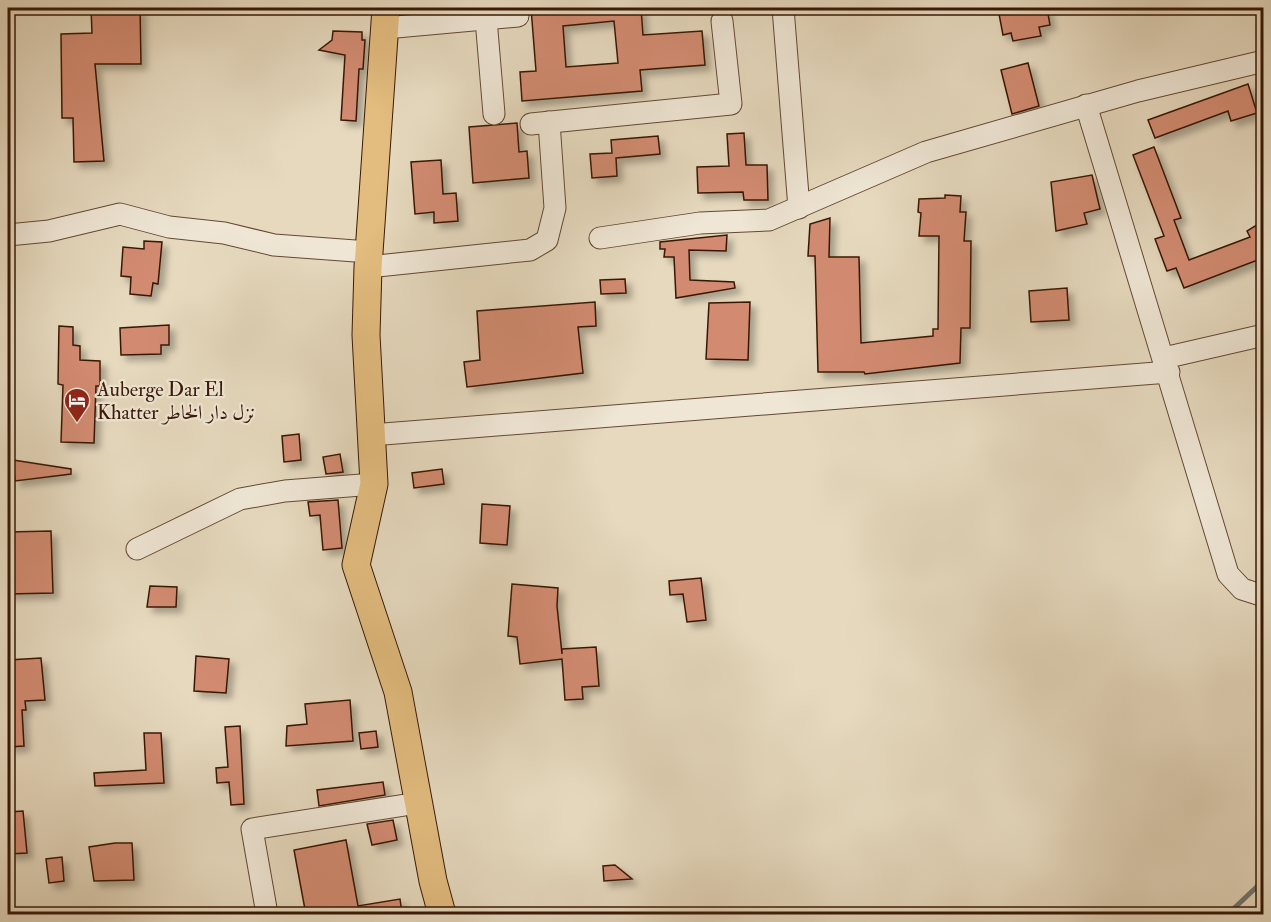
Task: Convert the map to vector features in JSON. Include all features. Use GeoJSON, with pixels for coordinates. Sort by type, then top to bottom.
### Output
{"type":"FeatureCollection","features":[{"type":"Feature","properties":{"kind":"main road"},"geometry":{"type":"LineString","coordinates":[[385,18],[366,335],[374,484],[356,565],[398,692],[433,880],[442,915]]}},
{"type":"Feature","properties":{"kind":"street"},"geometry":{"type":"LineString","coordinates":[[783,8],[799,208]]}},
{"type":"Feature","properties":{"kind":"street"},"geometry":{"type":"LineString","coordinates":[[385,18],[486,19],[518,16]]}},
{"type":"Feature","properties":{"kind":"street"},"geometry":{"type":"LineString","coordinates":[[486,19],[494,114]]}},
{"type":"Feature","properties":{"kind":"street"},"geometry":{"type":"LineString","coordinates":[[8,235],[49,231],[120,214],[169,227],[224,233],[274,245],[369,260],[530,250],[547,240],[555,207],[540,123],[731,104],[722,21]]}},
{"type":"Feature","properties":{"kind":"street"},"geometry":{"type":"LineString","coordinates":[[600,238],[700,223],[769,220],[926,152],[1086,105],[1263,61]]}},
{"type":"Feature","properties":{"kind":"street"},"geometry":{"type":"LineString","coordinates":[[1086,105],[1167,365],[1228,574],[1242,589],[1263,596]]}},
{"type":"Feature","properties":{"kind":"street"},"geometry":{"type":"LineString","coordinates":[[371,435],[1167,365],[1263,335]]}},
{"type":"Feature","properties":{"kind":"street"},"geometry":{"type":"LineString","coordinates":[[137,549],[240,499],[285,491],[374,484]]}},
{"type":"Feature","properties":{"kind":"street"},"geometry":{"type":"LineString","coordinates":[[267,915],[252,829],[418,803]]}},
{"type":"Feature","properties":{"kind":"building"},"geometry":{"type":"Polygon","coordinates":[[[91,8],[140,8],[141,64],[95,64],[104,161],[74,162],[73,118],[62,118],[61,34],[92,33],[91,8]]]}},
{"type":"Feature","properties":{"kind":"building"},"geometry":{"type":"Polygon","coordinates":[[[531,8],[641,8],[643,35],[702,31],[705,65],[640,70],[642,91],[522,101],[520,72],[536,71],[531,8]],[[614,21],[563,26],[566,67],[618,63],[614,21]]]}},
{"type":"Feature","properties":{"kind":"building"},"geometry":{"type":"Polygon","coordinates":[[[1047,8],[1050,25],[1039,27],[1041,36],[1013,41],[1011,33],[1003,35],[999,14],[1047,8]]]}},
{"type":"Feature","properties":{"kind":"building"},"geometry":{"type":"Polygon","coordinates":[[[333,31],[362,32],[362,40],[365,40],[363,69],[359,69],[356,121],[341,120],[345,55],[319,50],[332,40],[333,31]]]}},
{"type":"Feature","properties":{"kind":"building"},"geometry":{"type":"Polygon","coordinates":[[[1028,63],[1039,106],[1012,114],[1001,70],[1028,63]]]}},
{"type":"Feature","properties":{"kind":"building"},"geometry":{"type":"Polygon","coordinates":[[[1248,84],[1257,113],[1231,121],[1228,111],[1155,138],[1148,120],[1248,84]]]}},
{"type":"Feature","properties":{"kind":"building"},"geometry":{"type":"Polygon","coordinates":[[[517,123],[519,152],[527,151],[529,178],[473,183],[469,127],[517,123]]]}},
{"type":"Feature","properties":{"kind":"building"},"geometry":{"type":"Polygon","coordinates":[[[744,133],[746,165],[767,165],[768,200],[744,200],[743,192],[698,193],[697,167],[729,166],[727,134],[744,133]]]}},
{"type":"Feature","properties":{"kind":"building"},"geometry":{"type":"Polygon","coordinates":[[[658,136],[660,154],[616,158],[617,176],[592,178],[590,154],[612,153],[611,140],[658,136]]]}},
{"type":"Feature","properties":{"kind":"building"},"geometry":{"type":"Polygon","coordinates":[[[1154,147],[1181,218],[1174,220],[1189,260],[1250,237],[1247,231],[1263,221],[1263,258],[1184,288],[1176,268],[1167,271],[1155,239],[1164,236],[1133,155],[1154,147]]]}},
{"type":"Feature","properties":{"kind":"building"},"geometry":{"type":"Polygon","coordinates":[[[441,160],[443,194],[456,193],[458,221],[434,223],[434,212],[415,214],[411,162],[441,160]]]}},
{"type":"Feature","properties":{"kind":"building"},"geometry":{"type":"Polygon","coordinates":[[[1092,175],[1100,209],[1084,213],[1087,224],[1056,231],[1051,182],[1092,175]]]}},
{"type":"Feature","properties":{"kind":"building"},"geometry":{"type":"Polygon","coordinates":[[[945,195],[961,196],[960,212],[966,212],[964,241],[971,241],[970,328],[961,328],[960,363],[865,374],[864,372],[818,372],[815,256],[808,256],[810,224],[830,218],[829,257],[859,257],[861,343],[933,336],[933,329],[938,329],[939,236],[919,236],[921,213],[918,212],[919,199],[945,198],[945,195]]]}},
{"type":"Feature","properties":{"kind":"building"},"geometry":{"type":"Polygon","coordinates":[[[727,235],[726,251],[689,250],[690,280],[734,282],[735,288],[676,298],[674,257],[664,257],[665,249],[660,249],[660,242],[727,235]]]}},
{"type":"Feature","properties":{"kind":"building"},"geometry":{"type":"Polygon","coordinates":[[[144,241],[162,242],[158,284],[153,283],[151,296],[130,294],[131,277],[121,276],[123,247],[144,249],[144,241]]]}},
{"type":"Feature","properties":{"kind":"building"},"geometry":{"type":"Polygon","coordinates":[[[625,279],[626,293],[601,294],[600,280],[625,279]]]}},
{"type":"Feature","properties":{"kind":"building"},"geometry":{"type":"Polygon","coordinates":[[[1067,288],[1069,320],[1031,322],[1029,291],[1067,288]]]}},
{"type":"Feature","properties":{"kind":"building"},"geometry":{"type":"Polygon","coordinates":[[[595,302],[596,326],[578,327],[583,373],[467,387],[464,362],[480,360],[477,311],[595,302]]]}},
{"type":"Feature","properties":{"kind":"building"},"geometry":{"type":"Polygon","coordinates":[[[750,302],[748,360],[706,359],[709,303],[750,302]]]}},
{"type":"Feature","properties":{"kind":"building"},"geometry":{"type":"Polygon","coordinates":[[[169,325],[169,345],[161,345],[161,354],[121,355],[120,328],[169,325]]]}},
{"type":"Feature","properties":{"kind":"building"},"geometry":{"type":"Polygon","coordinates":[[[59,326],[73,327],[73,345],[80,346],[80,360],[100,361],[100,386],[96,386],[94,443],[61,442],[63,385],[58,384],[59,326]]]}},
{"type":"Feature","properties":{"kind":"building"},"geometry":{"type":"Polygon","coordinates":[[[299,434],[301,460],[284,462],[282,436],[299,434]]]}},
{"type":"Feature","properties":{"kind":"building"},"geometry":{"type":"Polygon","coordinates":[[[340,454],[343,472],[326,474],[323,457],[340,454]]]}},
{"type":"Feature","properties":{"kind":"building"},"geometry":{"type":"Polygon","coordinates":[[[13,460],[71,469],[71,474],[15,481],[13,460]]]}},
{"type":"Feature","properties":{"kind":"building"},"geometry":{"type":"Polygon","coordinates":[[[442,469],[444,484],[414,488],[412,473],[442,469]]]}},
{"type":"Feature","properties":{"kind":"building"},"geometry":{"type":"Polygon","coordinates":[[[338,500],[342,548],[323,550],[320,515],[310,516],[308,502],[338,500]]]}},
{"type":"Feature","properties":{"kind":"building"},"geometry":{"type":"Polygon","coordinates":[[[482,504],[510,506],[507,545],[480,543],[482,504]]]}},
{"type":"Feature","properties":{"kind":"building"},"geometry":{"type":"Polygon","coordinates":[[[51,531],[53,593],[8,594],[8,532],[51,531]]]}},
{"type":"Feature","properties":{"kind":"building"},"geometry":{"type":"Polygon","coordinates":[[[701,578],[706,620],[687,622],[683,594],[670,595],[669,581],[701,578]]]}},
{"type":"Feature","properties":{"kind":"building"},"geometry":{"type":"Polygon","coordinates":[[[512,584],[558,588],[557,606],[562,654],[562,649],[596,647],[599,686],[582,687],[583,699],[565,700],[562,659],[520,664],[517,637],[508,636],[512,584]]]}},
{"type":"Feature","properties":{"kind":"building"},"geometry":{"type":"Polygon","coordinates":[[[150,586],[177,587],[176,607],[147,607],[150,586]]]}},
{"type":"Feature","properties":{"kind":"building"},"geometry":{"type":"Polygon","coordinates":[[[196,656],[229,659],[226,693],[194,691],[196,656]]]}},
{"type":"Feature","properties":{"kind":"building"},"geometry":{"type":"Polygon","coordinates":[[[41,658],[45,700],[25,701],[26,710],[22,710],[24,746],[8,747],[8,660],[41,658]]]}},
{"type":"Feature","properties":{"kind":"building"},"geometry":{"type":"Polygon","coordinates":[[[350,700],[353,741],[286,746],[287,726],[307,724],[305,704],[350,700]]]}},
{"type":"Feature","properties":{"kind":"building"},"geometry":{"type":"Polygon","coordinates":[[[240,726],[244,804],[231,805],[229,782],[217,783],[216,768],[228,767],[225,727],[240,726]]]}},
{"type":"Feature","properties":{"kind":"building"},"geometry":{"type":"Polygon","coordinates":[[[376,731],[378,747],[361,749],[359,733],[376,731]]]}},
{"type":"Feature","properties":{"kind":"building"},"geometry":{"type":"Polygon","coordinates":[[[144,733],[161,733],[164,783],[95,786],[94,773],[146,770],[144,733]]]}},
{"type":"Feature","properties":{"kind":"building"},"geometry":{"type":"Polygon","coordinates":[[[383,782],[385,795],[319,806],[317,790],[383,782]]]}},
{"type":"Feature","properties":{"kind":"building"},"geometry":{"type":"Polygon","coordinates":[[[23,811],[27,853],[8,854],[8,812],[23,811]]]}},
{"type":"Feature","properties":{"kind":"building"},"geometry":{"type":"Polygon","coordinates":[[[393,820],[397,840],[372,845],[367,824],[393,820]]]}},
{"type":"Feature","properties":{"kind":"building"},"geometry":{"type":"Polygon","coordinates":[[[346,840],[358,906],[400,899],[402,913],[306,915],[294,850],[346,840]]]}},
{"type":"Feature","properties":{"kind":"building"},"geometry":{"type":"Polygon","coordinates":[[[132,843],[134,880],[94,881],[89,847],[132,843]]]}},
{"type":"Feature","properties":{"kind":"building"},"geometry":{"type":"Polygon","coordinates":[[[62,857],[64,881],[49,883],[46,859],[62,857]]]}},
{"type":"Feature","properties":{"kind":"building"},"geometry":{"type":"Polygon","coordinates":[[[615,865],[632,879],[604,881],[603,866],[615,865]]]}},
{"type":"Feature","properties":{"kind":"waterway"},"geometry":{"type":"LineString","coordinates":[[1228,914],[1264,880]]}},
{"type":"Feature","properties":{"kind":"place","name":"Auberge Dar El Khatter نزل دار الخاطر"},"geometry":{"type":"Point","coordinates":[77,424]}}]}
